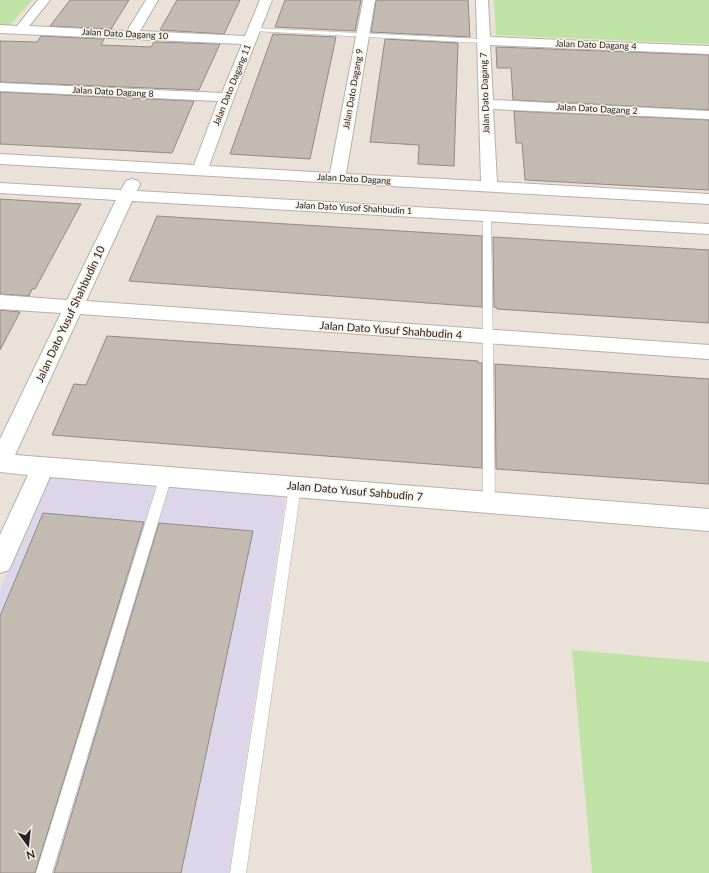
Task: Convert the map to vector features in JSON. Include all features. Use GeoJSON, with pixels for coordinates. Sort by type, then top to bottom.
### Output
{"type":"FeatureCollection","features":[{"type":"Feature","properties":{"kind":"street"},"geometry":{"type":"LineString","coordinates":[[20,30],[44,0]]}},
{"type":"Feature","properties":{"kind":"street"},"geometry":{"type":"LineString","coordinates":[[131,35],[152,0]]}},
{"type":"Feature","properties":{"kind":"street","name":"Jalan Dato Dagang 11"},"geometry":{"type":"LineString","coordinates":[[200,170],[227,97],[266,0]]}},
{"type":"Feature","properties":{"kind":"street","name":"Jalan Dato Dagang 9"},"geometry":{"type":"LineString","coordinates":[[337,178],[370,0]]}},
{"type":"Feature","properties":{"kind":"street","name":"Jalan Dato Dagang 7"},"geometry":{"type":"LineString","coordinates":[[482,0],[489,187]]}},
{"type":"Feature","properties":{"kind":"street","name":"Jalan Dato Dagang 10"},"geometry":{"type":"LineString","coordinates":[[0,29],[131,35],[252,35]]}},
{"type":"Feature","properties":{"kind":"street","name":"Jalan Dato Dagang 4"},"geometry":{"type":"LineString","coordinates":[[483,41],[709,50]]}},
{"type":"Feature","properties":{"kind":"street","name":"Jalan Dato Dagang 8"},"geometry":{"type":"LineString","coordinates":[[0,87],[227,97]]}},
{"type":"Feature","properties":{"kind":"street","name":"Jalan Dato Dagang 2"},"geometry":{"type":"LineString","coordinates":[[485,104],[709,114]]}},
{"type":"Feature","properties":{"kind":"street","name":"Jalan Dato Dagang"},"geometry":{"type":"LineString","coordinates":[[0,159],[709,199]]}},
{"type":"Feature","properties":{"kind":"street","name":"Jalan Dato Yusuf Shahbudin 10"},"geometry":{"type":"LineString","coordinates":[[0,462],[125,195],[141,167]]}},
{"type":"Feature","properties":{"kind":"street","name":"Jalan Dato Yusof Shahbudin 1"},"geometry":{"type":"LineString","coordinates":[[0,188],[709,229]]}},
{"type":"Feature","properties":{"kind":"street","name":"Jalan Dato Yusuf Shahbudin 4"},"geometry":{"type":"LineString","coordinates":[[0,302],[709,352]]}},
{"type":"Feature","properties":{"kind":"street","name":"Jalan Dato Yusuf Sahbudin 7"},"geometry":{"type":"LineString","coordinates":[[0,462],[43,467],[709,520]]}},
{"type":"Feature","properties":{"kind":"street"},"geometry":{"type":"LineString","coordinates":[[0,562],[43,467]]}},
{"type":"Feature","properties":{"kind":"lane"},"geometry":{"type":"LineString","coordinates":[[252,35],[363,35],[483,41]]}},
{"type":"Feature","properties":{"kind":"lane"},"geometry":{"type":"LineString","coordinates":[[487,216],[489,502]]}},
{"type":"Feature","properties":{"kind":"lane"},"geometry":{"type":"LineString","coordinates":[[44,873],[166,476]]}},
{"type":"Feature","properties":{"kind":"lane"},"geometry":{"type":"LineString","coordinates":[[238,873],[295,487]]}},
{"type":"Feature","properties":{"kind":"shaded area"},"geometry":{"type":"Polygon","coordinates":[[[48,475],[286,494],[229,873],[0,873],[0,589],[48,475]]]}},
{"type":"Feature","properties":{"kind":"green space"},"geometry":{"type":"Polygon","coordinates":[[[0,0],[32,0],[9,26],[0,25],[0,0]]]}},
{"type":"Feature","properties":{"kind":"green space"},"geometry":{"type":"Polygon","coordinates":[[[494,0],[709,0],[709,44],[496,35],[494,0]]]}},
{"type":"Feature","properties":{"kind":"green space"},"geometry":{"type":"Polygon","coordinates":[[[572,650],[709,662],[709,873],[592,873],[572,650]]]}},
{"type":"Feature","properties":{"kind":"building"},"geometry":{"type":"Polygon","coordinates":[[[70,0],[129,0],[111,29],[50,26],[70,0]]]}},
{"type":"Feature","properties":{"kind":"building"},"geometry":{"type":"Polygon","coordinates":[[[177,0],[240,0],[224,34],[160,30],[177,0]]]}},
{"type":"Feature","properties":{"kind":"building"},"geometry":{"type":"Polygon","coordinates":[[[285,0],[361,0],[355,31],[275,27],[285,0]]]}},
{"type":"Feature","properties":{"kind":"building"},"geometry":{"type":"Polygon","coordinates":[[[376,0],[468,0],[470,37],[371,32],[376,0]]]}},
{"type":"Feature","properties":{"kind":"building"},"geometry":{"type":"Polygon","coordinates":[[[273,34],[336,37],[310,159],[230,154],[273,34]]]}},
{"type":"Feature","properties":{"kind":"building"},"geometry":{"type":"Polygon","coordinates":[[[41,36],[104,39],[101,45],[151,47],[154,42],[220,44],[199,90],[0,82],[0,41],[37,42],[41,36]]]}},
{"type":"Feature","properties":{"kind":"building"},"geometry":{"type":"Polygon","coordinates":[[[385,39],[458,43],[454,166],[418,164],[419,145],[370,142],[385,39]]]}},
{"type":"Feature","properties":{"kind":"building"},"geometry":{"type":"Polygon","coordinates":[[[496,47],[709,55],[709,110],[513,100],[511,68],[497,68],[496,47]]]}},
{"type":"Feature","properties":{"kind":"building"},"geometry":{"type":"Polygon","coordinates":[[[0,92],[194,101],[172,153],[0,144],[0,92]]]}},
{"type":"Feature","properties":{"kind":"building"},"geometry":{"type":"Polygon","coordinates":[[[514,111],[709,120],[709,190],[525,180],[522,143],[516,143],[514,111]]]}},
{"type":"Feature","properties":{"kind":"building"},"geometry":{"type":"Polygon","coordinates":[[[0,199],[81,204],[35,289],[32,289],[29,296],[0,294],[0,199]]]}},
{"type":"Feature","properties":{"kind":"building"},"geometry":{"type":"Polygon","coordinates":[[[157,216],[482,236],[482,307],[129,281],[157,216]]]}},
{"type":"Feature","properties":{"kind":"building"},"geometry":{"type":"Polygon","coordinates":[[[493,237],[709,250],[709,323],[497,309],[494,307],[493,237]]]}},
{"type":"Feature","properties":{"kind":"building"},"geometry":{"type":"Polygon","coordinates":[[[0,310],[20,312],[0,350],[0,310]]]}},
{"type":"Feature","properties":{"kind":"building"},"geometry":{"type":"Polygon","coordinates":[[[107,336],[478,361],[478,363],[482,363],[482,468],[52,435],[74,384],[86,385],[107,336]]]}},
{"type":"Feature","properties":{"kind":"building"},"geometry":{"type":"Polygon","coordinates":[[[495,364],[709,379],[709,484],[496,469],[495,364]]]}},
{"type":"Feature","properties":{"kind":"building"},"geometry":{"type":"Polygon","coordinates":[[[43,513],[144,522],[35,873],[0,873],[0,616],[43,513]]]}},
{"type":"Feature","properties":{"kind":"building"},"geometry":{"type":"Polygon","coordinates":[[[159,523],[253,531],[181,873],[54,873],[159,523]]]}}]}
